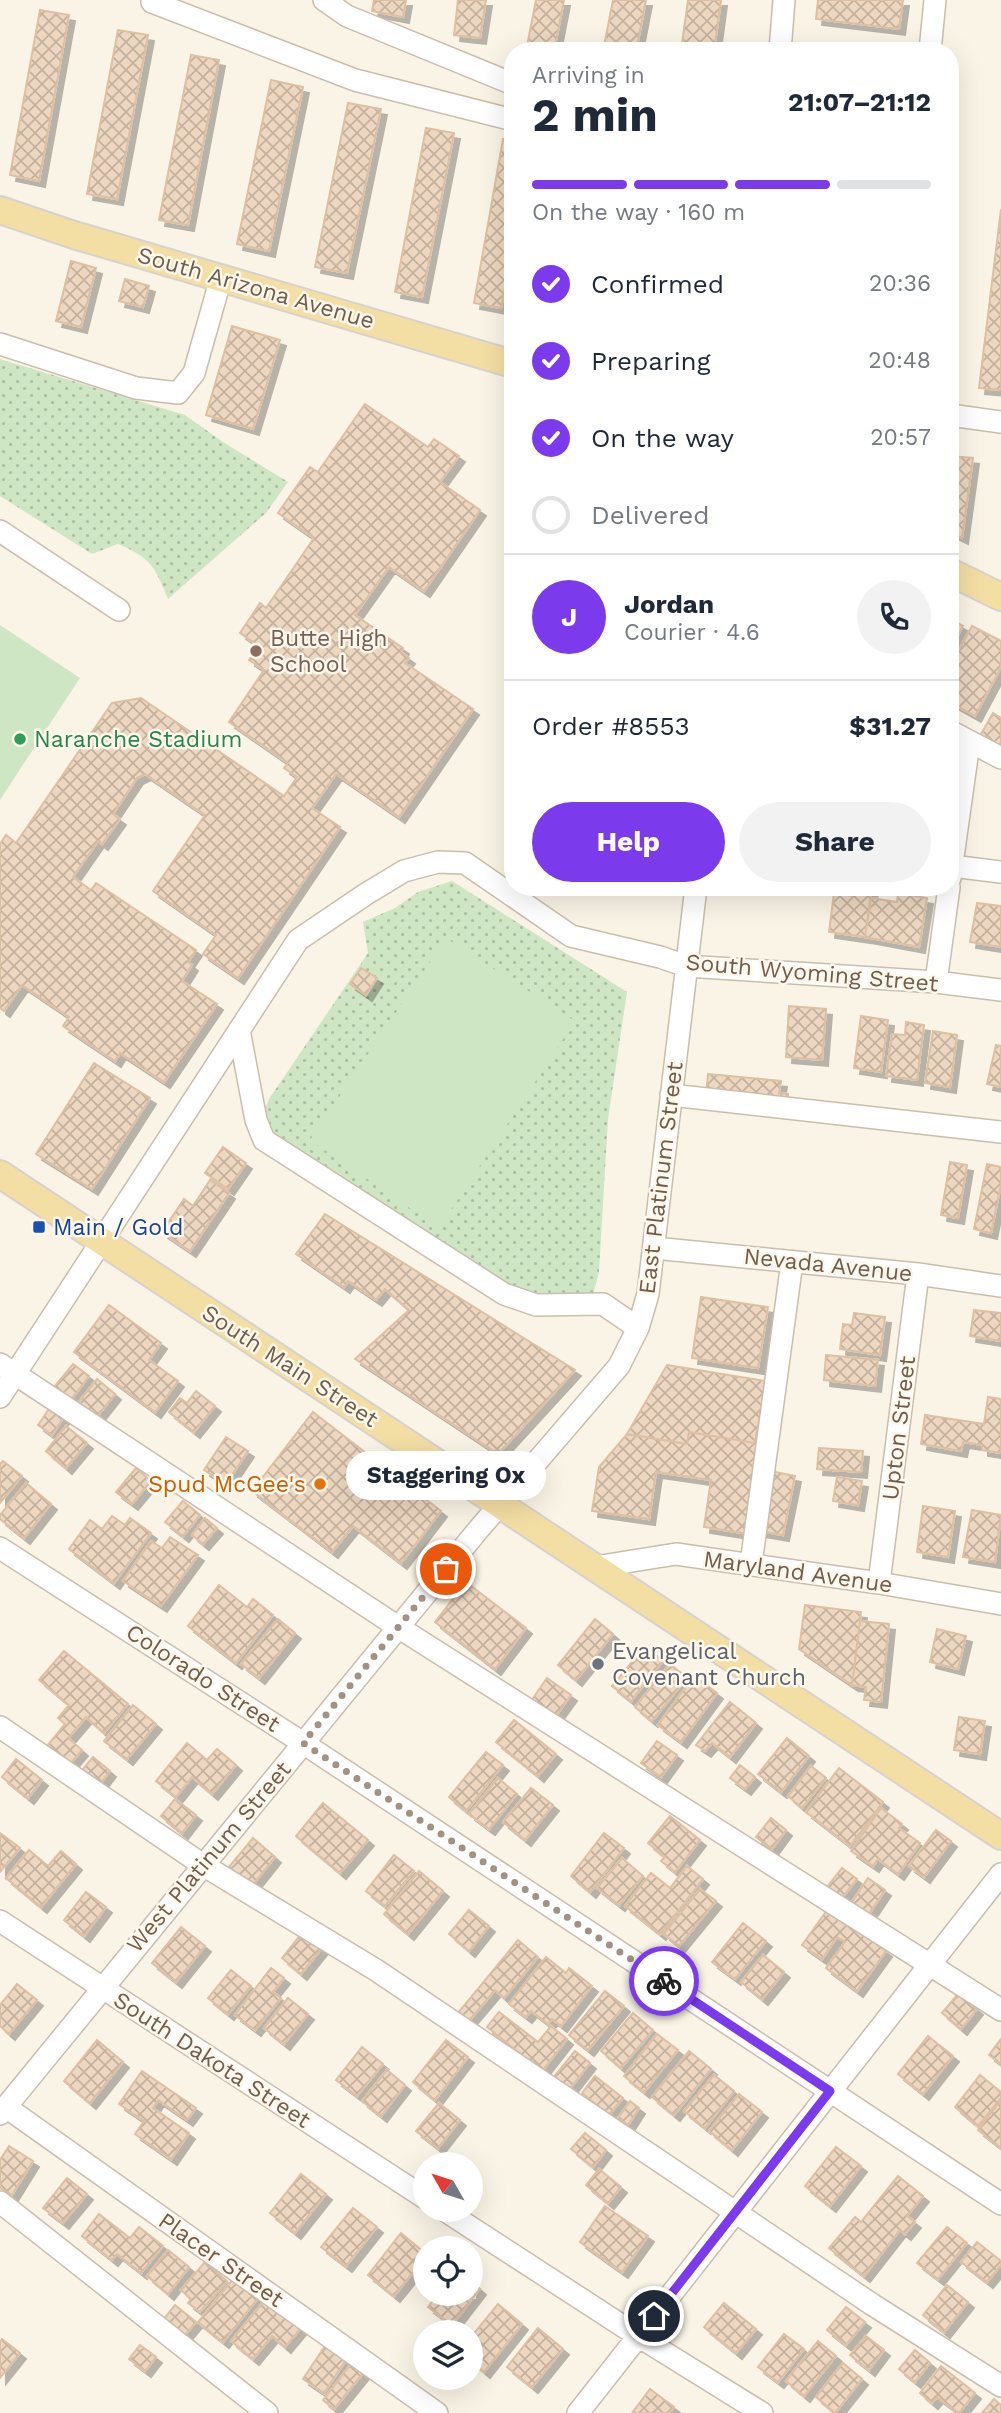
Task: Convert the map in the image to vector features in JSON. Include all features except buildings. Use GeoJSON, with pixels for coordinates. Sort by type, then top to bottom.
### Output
{"type":"FeatureCollection","features":[{"type":"Feature","properties":{"kind":"main road","name":"South Arizona Avenue"},"geometry":{"type":"LineString","coordinates":[[0,210],[74,235],[504,362]]}},
{"type":"Feature","properties":{"kind":"main road"},"geometry":{"type":"LineString","coordinates":[[959,576],[1001,597]]}},
{"type":"Feature","properties":{"kind":"main road","name":"South Main Street"},"geometry":{"type":"LineString","coordinates":[[0,1174],[1001,1836]]}},
{"type":"Feature","properties":{"kind":"street"},"geometry":{"type":"LineString","coordinates":[[153,0],[152,2],[355,80],[504,118]]}},
{"type":"Feature","properties":{"kind":"street"},"geometry":{"type":"LineString","coordinates":[[324,0],[346,16],[504,80]]}},
{"type":"Feature","properties":{"kind":"street"},"geometry":{"type":"LineString","coordinates":[[781,42],[784,0]]}},
{"type":"Feature","properties":{"kind":"street"},"geometry":{"type":"LineString","coordinates":[[931,42],[934,0]]}},
{"type":"Feature","properties":{"kind":"street"},"geometry":{"type":"LineString","coordinates":[[0,344],[136,388],[178,393],[194,373],[222,278]]}},
{"type":"Feature","properties":{"kind":"street"},"geometry":{"type":"LineString","coordinates":[[959,416],[1001,422]]}},
{"type":"Feature","properties":{"kind":"street"},"geometry":{"type":"LineString","coordinates":[[0,531],[119,610]]}},
{"type":"Feature","properties":{"kind":"street"},"geometry":{"type":"LineString","coordinates":[[959,737],[1001,758]]}},
{"type":"Feature","properties":{"kind":"street"},"geometry":{"type":"LineString","coordinates":[[959,814],[969,743]]}},
{"type":"Feature","properties":{"kind":"street","name":"South Wyoming Street"},"geometry":{"type":"LineString","coordinates":[[0,1397],[8,1369],[102,1241],[298,940],[404,871],[438,862],[465,863],[504,890]]}},
{"type":"Feature","properties":{"kind":"street"},"geometry":{"type":"LineString","coordinates":[[959,876],[1001,872]]}},
{"type":"Feature","properties":{"kind":"street","name":"South Wyoming Street"},"geometry":{"type":"LineString","coordinates":[[513,896],[571,936],[660,957],[686,966],[936,982],[1001,990]]}},
{"type":"Feature","properties":{"kind":"street","name":"East Platinum Street"},"geometry":{"type":"LineString","coordinates":[[499,1504],[619,1366],[638,1328],[649,1294],[694,896]]}},
{"type":"Feature","properties":{"kind":"street"},"geometry":{"type":"LineString","coordinates":[[936,982],[947,896]]}},
{"type":"Feature","properties":{"kind":"street"},"geometry":{"type":"LineString","coordinates":[[239,1030],[256,1120],[264,1140],[504,1293],[536,1305],[603,1304],[638,1328]]}},
{"type":"Feature","properties":{"kind":"street"},"geometry":{"type":"LineString","coordinates":[[671,1095],[1001,1132]]}},
{"type":"Feature","properties":{"kind":"street","name":"Nevada Avenue"},"geometry":{"type":"LineString","coordinates":[[654,1248],[918,1274],[1001,1286]]}},
{"type":"Feature","properties":{"kind":"street"},"geometry":{"type":"LineString","coordinates":[[751,1564],[792,1262]]}},
{"type":"Feature","properties":{"kind":"street","name":"Upton Street"},"geometry":{"type":"LineString","coordinates":[[880,1583],[918,1274]]}},
{"type":"Feature","properties":{"kind":"street"},"geometry":{"type":"LineString","coordinates":[[8,1369],[398,1627],[1001,2010]]}},
{"type":"Feature","properties":{"kind":"street","name":"West Platinum Street"},"geometry":{"type":"LineString","coordinates":[[3,2110],[499,1504]]}},
{"type":"Feature","properties":{"kind":"street","name":"Colorado Street"},"geometry":{"type":"LineString","coordinates":[[0,1548],[303,1743],[1001,2204]]}},
{"type":"Feature","properties":{"kind":"street","name":"Maryland Avenue"},"geometry":{"type":"LineString","coordinates":[[595,1567],[676,1554],[880,1583],[1001,1604]]}},
{"type":"Feature","properties":{"kind":"street"},"geometry":{"type":"LineString","coordinates":[[0,1727],[203,1865],[376,1970],[873,2305],[1001,2386]]}},
{"type":"Feature","properties":{"kind":"street"},"geometry":{"type":"LineString","coordinates":[[578,2413],[1001,1874]]}},
{"type":"Feature","properties":{"kind":"street","name":"South Dakota Street"},"geometry":{"type":"LineString","coordinates":[[0,1921],[413,2190]]}},
{"type":"Feature","properties":{"kind":"street","name":"Placer Street"},"geometry":{"type":"LineString","coordinates":[[3,2110],[437,2413]]}},
{"type":"Feature","properties":{"kind":"street"},"geometry":{"type":"LineString","coordinates":[[0,2202],[267,2413]]}},
{"type":"Feature","properties":{"kind":"street"},"geometry":{"type":"LineString","coordinates":[[462,2222],[762,2413]]}},
{"type":"Feature","properties":{"kind":"green space"},"geometry":{"type":"Polygon","coordinates":[[[0,359],[185,415],[288,482],[266,513],[168,599],[151,565],[138,554],[118,544],[92,554],[0,496],[0,359]]]}},
{"type":"Feature","properties":{"kind":"green space","name":"Naranche Stadium"},"geometry":{"type":"Polygon","coordinates":[[[0,625],[80,678],[0,800],[0,625]]]}},
{"type":"Feature","properties":{"kind":"green space"},"geometry":{"type":"Polygon","coordinates":[[[452,881],[627,992],[608,1119],[599,1272],[593,1295],[560,1296],[508,1292],[269,1138],[264,1111],[269,1099],[368,953],[363,922],[395,908],[418,892],[452,881]]]}},
{"type":"Feature","properties":{"kind":"green space"},"geometry":{"type":"Polygon","coordinates":[[[446,938],[575,1021],[439,1228],[310,1140],[446,938]]]}},
{"type":"Feature","properties":{"kind":"way so far"},"geometry":{"type":"LineString","coordinates":[[446,1569],[303,1743],[664,1981]]}},
{"type":"Feature","properties":{"kind":"place","name":"Butte High School"},"geometry":{"type":"Point","coordinates":[256,651]}},
{"type":"Feature","properties":{"kind":"place","name":"Naranche Stadium"},"geometry":{"type":"Point","coordinates":[20,739]}},
{"type":"Feature","properties":{"kind":"place","name":"Main / Gold"},"geometry":{"type":"Point","coordinates":[39,1227]}},
{"type":"Feature","properties":{"kind":"place","name":"Spud McGee's"},"geometry":{"type":"Point","coordinates":[320,1484]}},
{"type":"Feature","properties":{"kind":"place","name":"Staggering Ox"},"geometry":{"type":"Point","coordinates":[446,1569]}},
{"type":"Feature","properties":{"kind":"place","name":"Evangelical Covenant Church"},"geometry":{"type":"Point","coordinates":[598,1664]}},
{"type":"Feature","properties":{"kind":"route"},"geometry":{"type":"LineString","coordinates":[[654,2316],[830,2091],[664,1981]]}}]}
